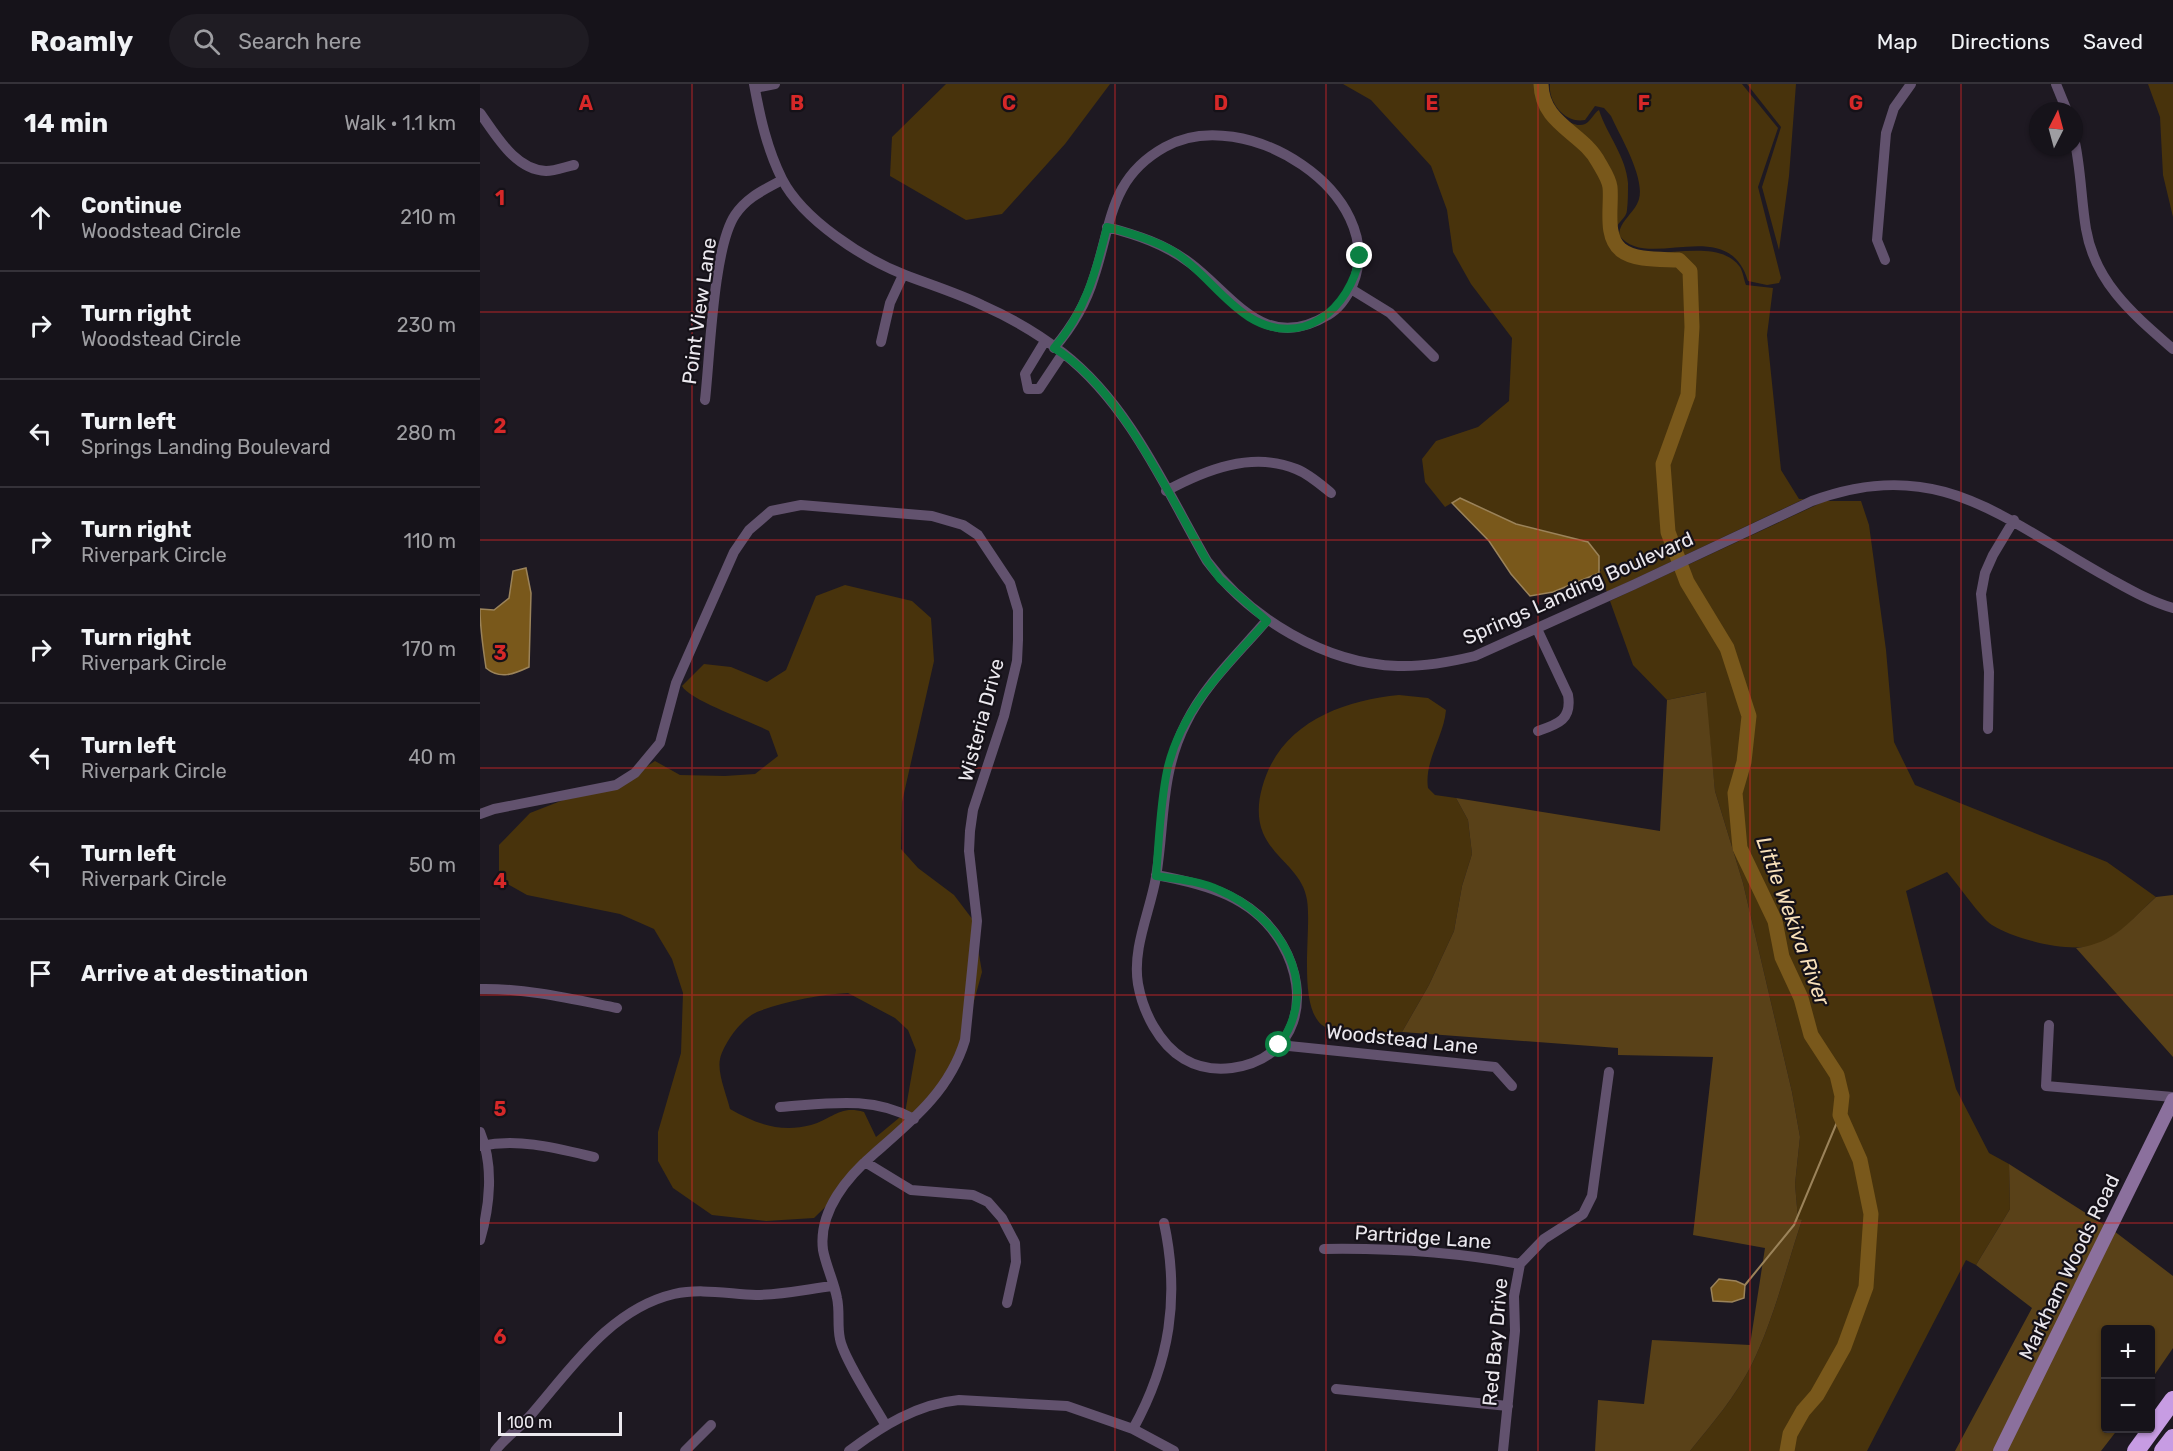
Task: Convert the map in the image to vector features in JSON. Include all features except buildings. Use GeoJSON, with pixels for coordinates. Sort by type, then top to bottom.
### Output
{"type":"FeatureCollection","features":[{"type":"Feature","properties":{"kind":"highway"},"geometry":{"type":"LineString","coordinates":[[2136,1451],[2173,1400]]}},
{"type":"Feature","properties":{"kind":"highway"},"geometry":{"type":"LineString","coordinates":[[2163,1451],[2173,1438]]}},
{"type":"Feature","properties":{"kind":"main road","name":"Markham Woods Road"},"geometry":{"type":"LineString","coordinates":[[2000,1451],[2173,1098]]}},
{"type":"Feature","properties":{"kind":"street","name":"Springs Landing Boulevard"},"geometry":{"type":"LineString","coordinates":[[775,84],[754,86],[762,129],[782,180],[801,207],[841,239],[903,275],[984,306],[1054,347],[1118,409],[1220,579],[1267,621],[1305,640],[1355,660],[1400,666],[1449,662],[1475,656],[1812,501],[1838,491],[1865,486],[1935,489],[1985,505],[2129,589],[2173,608]]}},
{"type":"Feature","properties":{"kind":"street"},"geometry":{"type":"LineString","coordinates":[[1885,260],[1877,240],[1886,133],[1894,108],[1911,84]]}},
{"type":"Feature","properties":{"kind":"street"},"geometry":{"type":"LineString","coordinates":[[2056,84],[2063,102]]}},
{"type":"Feature","properties":{"kind":"street"},"geometry":{"type":"LineString","coordinates":[[480,113],[514,157],[530,168],[547,171],[574,165]]}},
{"type":"Feature","properties":{"kind":"street"},"geometry":{"type":"LineString","coordinates":[[1054,347],[1068,332],[1086,298],[1094,278],[1107,227],[1112,209],[1122,189],[1137,168],[1168,145],[1207,134],[1244,137],[1261,142],[1295,159],[1320,181],[1345,211],[1358,240],[1360,256],[1351,289],[1330,314],[1299,327],[1266,325],[1248,317],[1191,263],[1173,251],[1154,242],[1107,227]]}},
{"type":"Feature","properties":{"kind":"street"},"geometry":{"type":"LineString","coordinates":[[2076,156],[2086,231],[2094,259],[2106,282],[2124,306],[2173,349]]}},
{"type":"Feature","properties":{"kind":"street","name":"Point View Lane"},"geometry":{"type":"LineString","coordinates":[[705,400],[720,258],[726,234],[734,216],[756,193],[782,180]]}},
{"type":"Feature","properties":{"kind":"street"},"geometry":{"type":"LineString","coordinates":[[881,342],[890,303],[903,275]]}},
{"type":"Feature","properties":{"kind":"street"},"geometry":{"type":"LineString","coordinates":[[1351,289],[1390,314],[1434,357]]}},
{"type":"Feature","properties":{"kind":"street"},"geometry":{"type":"LineString","coordinates":[[1166,491],[1217,467],[1258,462],[1296,469],[1331,493]]}},
{"type":"Feature","properties":{"kind":"street","name":"Wisteria Drive"},"geometry":{"type":"LineString","coordinates":[[480,814],[494,808],[616,785],[635,773],[660,743],[680,675],[737,547],[760,519],[771,511],[801,505],[932,516],[963,525],[978,535],[1010,583],[1018,610],[1017,660],[1000,732],[973,810],[970,831],[969,851],[977,921],[965,1040],[948,1080],[914,1119],[865,1162],[834,1201],[822,1233],[823,1249],[837,1298],[840,1341],[885,1424]]}},
{"type":"Feature","properties":{"kind":"street"},"geometry":{"type":"LineString","coordinates":[[1988,729],[1989,678],[1981,594],[1985,573],[1993,555],[2014,520]]}},
{"type":"Feature","properties":{"kind":"street"},"geometry":{"type":"LineString","coordinates":[[1156,876],[1217,889],[1237,899],[1256,913],[1281,941],[1297,977],[1299,993],[1293,1023],[1279,1045],[1263,1059],[1244,1066],[1209,1068],[1183,1058],[1157,1032],[1142,1002],[1136,967],[1138,947],[1156,876],[1167,771],[1173,750],[1196,703],[1267,621]]}},
{"type":"Feature","properties":{"kind":"street"},"geometry":{"type":"LineString","coordinates":[[1537,629],[1568,695],[1570,706],[1567,717],[1560,723],[1538,731]]}},
{"type":"Feature","properties":{"kind":"street"},"geometry":{"type":"LineString","coordinates":[[480,989],[535,993],[617,1008]]}},
{"type":"Feature","properties":{"kind":"street"},"geometry":{"type":"LineString","coordinates":[[2049,1025],[2046,1086],[2173,1098]]}},
{"type":"Feature","properties":{"kind":"street","name":"Woodstead Lane"},"geometry":{"type":"LineString","coordinates":[[1279,1045],[1495,1067],[1512,1086]]}},
{"type":"Feature","properties":{"kind":"street","name":"Red Bay Drive"},"geometry":{"type":"LineString","coordinates":[[1503,1451],[1515,1331],[1514,1296],[1520,1264],[1545,1239],[1583,1214],[1592,1196],[1609,1072]]}},
{"type":"Feature","properties":{"kind":"street"},"geometry":{"type":"LineString","coordinates":[[780,1107],[849,1102],[874,1103],[896,1109],[914,1119]]}},
{"type":"Feature","properties":{"kind":"street"},"geometry":{"type":"LineString","coordinates":[[480,1132],[489,1179],[480,1240]]}},
{"type":"Feature","properties":{"kind":"street"},"geometry":{"type":"LineString","coordinates":[[483,1146],[516,1142],[536,1144],[594,1157]]}},
{"type":"Feature","properties":{"kind":"street"},"geometry":{"type":"LineString","coordinates":[[865,1162],[911,1190],[973,1195],[988,1202],[1002,1218],[1015,1243],[1016,1262],[1007,1303]]}},
{"type":"Feature","properties":{"kind":"street"},"geometry":{"type":"LineString","coordinates":[[1133,1429],[1149,1396],[1167,1340],[1173,1279],[1164,1223]]}},
{"type":"Feature","properties":{"kind":"street","name":"Partridge Lane"},"geometry":{"type":"LineString","coordinates":[[1324,1250],[1378,1248],[1438,1251],[1520,1264]]}},
{"type":"Feature","properties":{"kind":"street"},"geometry":{"type":"LineString","coordinates":[[495,1451],[527,1420],[602,1335],[618,1319],[634,1310],[674,1294],[698,1291],[757,1295],[833,1286]]}},
{"type":"Feature","properties":{"kind":"street"},"geometry":{"type":"LineString","coordinates":[[1336,1389],[1508,1406]]}},
{"type":"Feature","properties":{"kind":"street"},"geometry":{"type":"LineString","coordinates":[[849,1451],[885,1424],[942,1402],[959,1400],[1067,1406],[1133,1429],[1174,1451]]}},
{"type":"Feature","properties":{"kind":"street"},"geometry":{"type":"LineString","coordinates":[[685,1451],[711,1425]]}},
{"type":"Feature","properties":{"kind":"shaded area"},"geometry":{"type":"Polygon","coordinates":[[[946,84],[1110,84],[1065,144],[1002,214],[966,220],[890,176],[892,137],[946,84]]]}},
{"type":"Feature","properties":{"kind":"shaded area"},"geometry":{"type":"Polygon","coordinates":[[[1343,84],[1546,84],[1548,103],[1568,122],[1585,124],[1599,110],[1627,173],[1627,210],[1615,233],[1626,248],[1639,252],[1656,253],[1712,252],[1728,257],[1740,267],[1746,285],[1773,288],[1767,335],[1781,470],[1799,499],[1804,499],[1607,592],[1599,573],[1601,570],[1550,535],[1516,524],[1460,498],[1445,507],[1425,482],[1422,459],[1436,441],[1478,427],[1509,401],[1512,338],[1471,284],[1453,252],[1447,210],[1431,166],[1371,100],[1343,84]]]}},
{"type":"Feature","properties":{"kind":"shaded area"},"geometry":{"type":"Polygon","coordinates":[[[1550,84],[1742,84],[1778,128],[1758,187],[1781,278],[1779,283],[1767,285],[1748,281],[1738,261],[1723,250],[1706,247],[1648,249],[1631,245],[1619,235],[1622,225],[1637,204],[1640,190],[1635,168],[1625,145],[1611,116],[1604,108],[1595,106],[1585,120],[1571,119],[1555,104],[1550,84]]]}},
{"type":"Feature","properties":{"kind":"shaded area"},"geometry":{"type":"Polygon","coordinates":[[[1747,84],[1796,84],[1789,176],[1779,250],[1762,187],[1781,127],[1747,84]]]}},
{"type":"Feature","properties":{"kind":"shaded area"},"geometry":{"type":"Polygon","coordinates":[[[2148,84],[2173,84],[2173,217],[2163,175],[2160,117],[2148,84]]]}},
{"type":"Feature","properties":{"kind":"shaded area"},"geometry":{"type":"Polygon","coordinates":[[[1460,498],[1516,524],[1588,542],[1599,556],[1599,573],[1553,592],[1530,596],[1511,574],[1489,541],[1452,503],[1460,498]]]}},
{"type":"Feature","properties":{"kind":"shaded area"},"geometry":{"type":"Polygon","coordinates":[[[1825,501],[1861,501],[1869,525],[1886,650],[1894,742],[1915,785],[2107,862],[2156,897],[2111,938],[2092,946],[2063,947],[2031,941],[1992,925],[1981,915],[1947,872],[1906,891],[1956,1089],[1989,1153],[2009,1164],[2010,1209],[1976,1265],[1966,1260],[1867,1451],[1690,1451],[1746,1376],[1760,1347],[1773,1311],[1802,1220],[1798,1220],[1795,1184],[1800,1137],[1792,1092],[1743,883],[1715,791],[1705,692],[1667,700],[1633,665],[1610,601],[1825,501]]]}},
{"type":"Feature","properties":{"kind":"shaded area"},"geometry":{"type":"Polygon","coordinates":[[[526,568],[531,593],[529,667],[512,674],[497,674],[486,668],[480,609],[494,610],[509,598],[513,571],[526,568]]]}},
{"type":"Feature","properties":{"kind":"shaded area"},"geometry":{"type":"Polygon","coordinates":[[[845,585],[912,601],[931,618],[934,661],[902,802],[901,849],[918,868],[954,895],[973,920],[982,972],[959,1056],[947,1088],[814,1218],[766,1221],[712,1215],[673,1188],[658,1161],[658,1132],[681,1053],[683,993],[672,959],[654,929],[620,914],[527,895],[499,879],[499,845],[530,813],[576,795],[628,779],[655,761],[680,775],[725,776],[755,774],[778,756],[769,731],[696,698],[682,686],[704,664],[731,667],[767,682],[786,670],[816,596],[845,585]],[[848,993],[802,999],[751,1015],[734,1032],[720,1059],[721,1078],[730,1109],[759,1123],[789,1128],[811,1125],[842,1111],[855,1110],[864,1112],[876,1137],[905,1113],[916,1050],[908,1030],[895,1018],[848,993]]]}},
{"type":"Feature","properties":{"kind":"shaded area"},"geometry":{"type":"Polygon","coordinates":[[[1706,692],[1715,791],[1743,883],[1792,1092],[1800,1137],[1795,1184],[1798,1219],[1802,1220],[1773,1311],[1752,1364],[1731,1398],[1690,1451],[1595,1451],[1598,1400],[1644,1404],[1652,1340],[1750,1345],[1765,1248],[1693,1235],[1713,1057],[1618,1055],[1618,1048],[1402,1032],[1429,985],[1454,931],[1462,886],[1472,854],[1468,820],[1456,798],[1660,831],[1667,700],[1706,692]]]}},
{"type":"Feature","properties":{"kind":"shaded area"},"geometry":{"type":"Polygon","coordinates":[[[1399,695],[1428,698],[1446,710],[1442,729],[1431,758],[1428,788],[1435,795],[1456,798],[1468,820],[1472,854],[1462,886],[1454,931],[1429,985],[1402,1032],[1339,1033],[1322,1025],[1314,1015],[1308,985],[1307,900],[1300,881],[1263,833],[1259,816],[1260,799],[1270,766],[1282,747],[1297,732],[1334,710],[1355,703],[1399,695]]]}},
{"type":"Feature","properties":{"kind":"shaded area"},"geometry":{"type":"Polygon","coordinates":[[[2173,895],[2173,1057],[2076,948],[2112,936],[2156,897],[2173,895]]]}},
{"type":"Feature","properties":{"kind":"shaded area"},"geometry":{"type":"Polygon","coordinates":[[[2009,1164],[2106,1226],[1995,1451],[1955,1451],[2032,1308],[1976,1265],[2010,1209],[2009,1164]]]}},
{"type":"Feature","properties":{"kind":"shaded area"},"geometry":{"type":"Polygon","coordinates":[[[2114,1231],[2173,1276],[2173,1348],[2155,1374],[2155,1325],[2101,1325],[2101,1433],[2115,1433],[2101,1451],[2005,1451],[2114,1231]]]}},
{"type":"Feature","properties":{"kind":"shaded area"},"geometry":{"type":"Polygon","coordinates":[[[1719,1279],[1736,1281],[1745,1285],[1744,1298],[1732,1302],[1713,1301],[1711,1288],[1719,1279]]]}},
{"type":"Feature","properties":{"kind":"waterway","name":"Little Wekiva River"},"geometry":{"type":"LineString","coordinates":[[1541,84],[1543,98],[1548,109],[1592,152],[1607,178],[1610,187],[1612,237],[1616,244],[1621,250],[1634,256],[1679,260],[1690,271],[1692,327],[1688,395],[1663,464],[1668,532],[1687,582],[1727,648],[1749,716],[1744,762],[1735,793],[1740,848],[1775,921],[1782,957],[1801,998],[1811,1035],[1837,1075],[1842,1096],[1840,1115],[1860,1160],[1871,1214],[1866,1287],[1844,1347],[1817,1395],[1803,1411],[1790,1434],[1787,1451]]}},
{"type":"Feature","properties":{"kind":"waterway"},"geometry":{"type":"LineString","coordinates":[[1745,1285],[1794,1225],[1840,1115]]}},
{"type":"Feature","properties":{"kind":"route"},"geometry":{"type":"LineString","coordinates":[[1279,1045],[1293,1023],[1299,993],[1297,977],[1281,941],[1256,913],[1237,899],[1217,889],[1156,876],[1167,771],[1173,750],[1196,703],[1267,621],[1220,579],[1207,561],[1118,409],[1076,365],[1054,348],[1079,315],[1094,278],[1107,227],[1133,234],[1173,251],[1191,263],[1248,317],[1266,325],[1282,328],[1299,327],[1312,323],[1330,314],[1339,306],[1351,289],[1360,256]]}}]}
